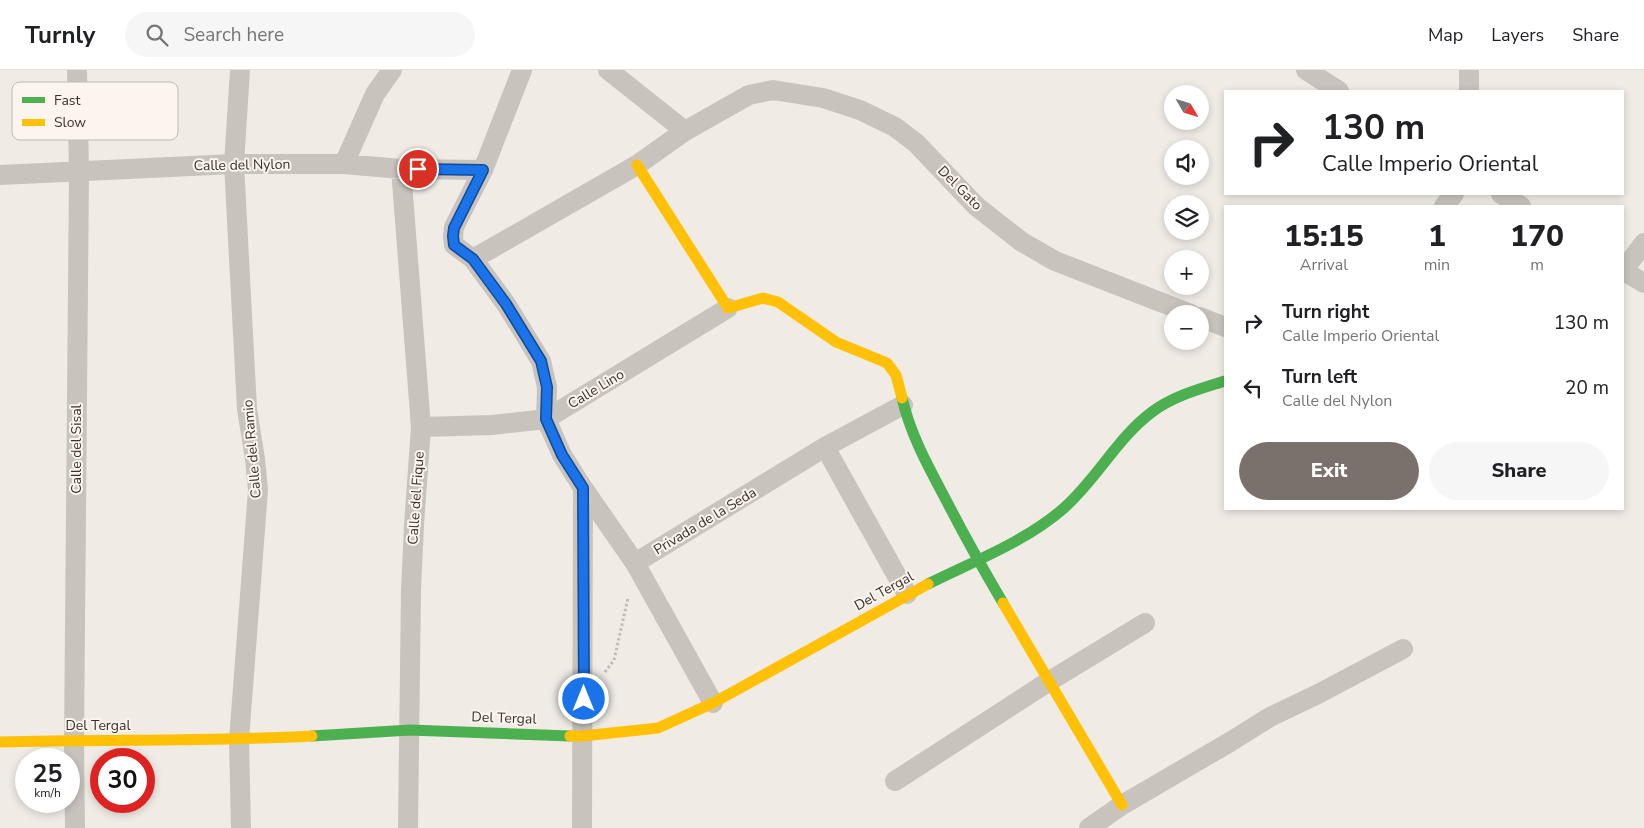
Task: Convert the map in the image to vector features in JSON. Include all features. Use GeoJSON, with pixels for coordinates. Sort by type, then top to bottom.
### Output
{"type":"FeatureCollection","features":[{"type":"Feature","properties":{"kind":"street","name":"Calle del Ramio"},"geometry":{"type":"LineString","coordinates":[[240,70],[234,164],[247,409],[258,490],[239,740],[241,828]]}},
{"type":"Feature","properties":{"kind":"street"},"geometry":{"type":"LineString","coordinates":[[344,164],[375,94],[392,70]]}},
{"type":"Feature","properties":{"kind":"street"},"geometry":{"type":"LineString","coordinates":[[522,70],[483,170],[454,228],[454,245],[473,259],[506,304],[541,361],[547,387],[546,419],[562,455],[636,563],[714,703]]}},
{"type":"Feature","properties":{"kind":"street"},"geometry":{"type":"LineString","coordinates":[[608,70],[685,131]]}},
{"type":"Feature","properties":{"kind":"street"},"geometry":{"type":"LineString","coordinates":[[1306,70],[1337,90]]}},
{"type":"Feature","properties":{"kind":"street"},"geometry":{"type":"LineString","coordinates":[[1469,70],[1469,90]]}},
{"type":"Feature","properties":{"kind":"street","name":"Del Gato"},"geometry":{"type":"LineString","coordinates":[[473,259],[637,165],[685,131],[750,95],[773,90],[822,98],[860,110],[895,127],[916,144],[976,206],[1022,242],[1054,261],[1168,305]]}},
{"type":"Feature","properties":{"kind":"street","name":"Calle del Sisal"},"geometry":{"type":"LineString","coordinates":[[75,828],[78,140]]}},
{"type":"Feature","properties":{"kind":"street","name":"Calle del Nylon"},"geometry":{"type":"LineString","coordinates":[[0,175],[234,164],[344,164],[401,169],[483,170]]}},
{"type":"Feature","properties":{"kind":"street"},"geometry":{"type":"LineString","coordinates":[[637,165],[728,308],[763,298],[778,302],[836,342],[886,363],[896,375],[903,405],[917,445],[977,559],[1122,805]]}},
{"type":"Feature","properties":{"kind":"street","name":"Calle del Fique"},"geometry":{"type":"LineString","coordinates":[[401,169],[421,427],[411,590],[408,828]]}},
{"type":"Feature","properties":{"kind":"street"},"geometry":{"type":"LineString","coordinates":[[1445,205],[1453,195]]}},
{"type":"Feature","properties":{"kind":"street"},"geometry":{"type":"LineString","coordinates":[[1503,195],[1519,205]]}},
{"type":"Feature","properties":{"kind":"street"},"geometry":{"type":"LineString","coordinates":[[1624,270],[1644,243]]}},
{"type":"Feature","properties":{"kind":"street"},"geometry":{"type":"LineString","coordinates":[[1624,272],[1644,283]]}},
{"type":"Feature","properties":{"kind":"street","name":"Calle Lino"},"geometry":{"type":"LineString","coordinates":[[421,427],[492,424],[546,419],[728,308]]}},
{"type":"Feature","properties":{"kind":"street"},"geometry":{"type":"LineString","coordinates":[[1209,321],[1224,327]]}},
{"type":"Feature","properties":{"kind":"street","name":"Del Tergal"},"geometry":{"type":"LineString","coordinates":[[0,742],[239,740],[410,730],[583,736],[658,728],[714,703],[907,594],[1026,535],[1064,508],[1089,482],[1128,435],[1152,412],[1181,396],[1224,382]]}},
{"type":"Feature","properties":{"kind":"street","name":"Privada de la Seda"},"geometry":{"type":"LineString","coordinates":[[636,563],[825,447],[903,405]]}},
{"type":"Feature","properties":{"kind":"street"},"geometry":{"type":"LineString","coordinates":[[825,447],[907,594]]}},
{"type":"Feature","properties":{"kind":"street"},"geometry":{"type":"LineString","coordinates":[[582,828],[584,699],[583,488]]}},
{"type":"Feature","properties":{"kind":"street"},"geometry":{"type":"LineString","coordinates":[[895,781],[1048,682],[1145,623]]}},
{"type":"Feature","properties":{"kind":"street"},"geometry":{"type":"LineString","coordinates":[[1089,828],[1122,805],[1230,742],[1270,716],[1318,694],[1403,649]]}},
{"type":"Feature","properties":{"kind":"path"},"geometry":{"type":"LineString","coordinates":[[584,699],[614,660],[636,563]]}},
{"type":"Feature","properties":{"kind":"traffic: fast"},"geometry":{"type":"LineString","coordinates":[[928,584],[999,550],[1049,520],[1076,497],[1128,434],[1160,406],[1224,381]]}},
{"type":"Feature","properties":{"kind":"traffic: fast"},"geometry":{"type":"LineString","coordinates":[[902,398],[910,425],[927,463],[1003,603]]}},
{"type":"Feature","properties":{"kind":"traffic: fast"},"geometry":{"type":"LineString","coordinates":[[312,736],[410,730],[570,736]]}},
{"type":"Feature","properties":{"kind":"traffic: slow"},"geometry":{"type":"LineString","coordinates":[[637,165],[728,308],[763,298],[778,302],[836,342],[887,363],[896,375],[902,398]]}},
{"type":"Feature","properties":{"kind":"traffic: slow"},"geometry":{"type":"LineString","coordinates":[[570,736],[658,728],[713,703],[928,584]]}},
{"type":"Feature","properties":{"kind":"traffic: slow"},"geometry":{"type":"LineString","coordinates":[[1003,603],[1122,805]]}},
{"type":"Feature","properties":{"kind":"traffic: slow"},"geometry":{"type":"LineString","coordinates":[[0,742],[312,736]]}},
{"type":"Feature","properties":{"kind":"route"},"geometry":{"type":"LineString","coordinates":[[418,169],[483,170],[454,228],[454,245],[473,259],[506,304],[541,361],[547,387],[546,419],[562,455],[583,488],[584,699]]}}]}
